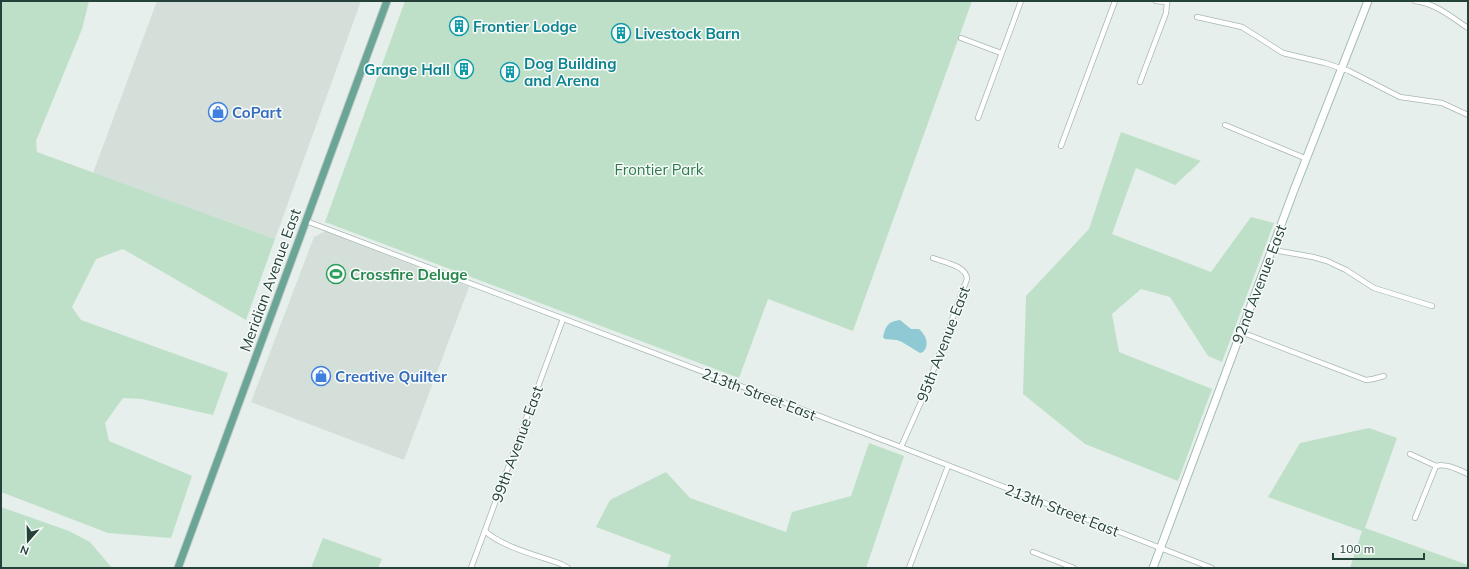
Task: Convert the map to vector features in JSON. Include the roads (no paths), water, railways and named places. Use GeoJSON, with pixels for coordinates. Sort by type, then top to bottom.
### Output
{"type":"FeatureCollection","features":[{"type":"Feature","properties":{"kind":"main road","name":"Meridian Avenue East"},"geometry":{"type":"LineString","coordinates":[[178,568],[387,1]]}},
{"type":"Feature","properties":{"kind":"street"},"geometry":{"type":"LineString","coordinates":[[978,118],[1021,1]]}},
{"type":"Feature","properties":{"kind":"street"},"geometry":{"type":"LineString","coordinates":[[1061,146],[1115,1]]}},
{"type":"Feature","properties":{"kind":"street"},"geometry":{"type":"LineString","coordinates":[[1140,82],[1166,13],[1168,2],[1156,1]]}},
{"type":"Feature","properties":{"kind":"street","name":"92nd Avenue East"},"geometry":{"type":"LineString","coordinates":[[1154,568],[1340,69],[1368,1]]}},
{"type":"Feature","properties":{"kind":"street"},"geometry":{"type":"LineString","coordinates":[[1415,1],[1437,7],[1448,13],[1468,28]]}},
{"type":"Feature","properties":{"kind":"street"},"geometry":{"type":"LineString","coordinates":[[1197,17],[1242,27],[1282,53],[1349,71],[1400,97],[1442,103],[1468,116]]}},
{"type":"Feature","properties":{"kind":"street"},"geometry":{"type":"LineString","coordinates":[[961,38],[1001,53]]}},
{"type":"Feature","properties":{"kind":"street"},"geometry":{"type":"LineString","coordinates":[[1224,126],[1307,159]]}},
{"type":"Feature","properties":{"kind":"street","name":"213th Street East"},"geometry":{"type":"LineString","coordinates":[[306,221],[901,447],[1212,568]]}},
{"type":"Feature","properties":{"kind":"street"},"geometry":{"type":"LineString","coordinates":[[1273,247],[1279,250],[1328,261],[1351,273],[1374,288],[1432,306]]}},
{"type":"Feature","properties":{"kind":"street","name":"95th Avenue East"},"geometry":{"type":"LineString","coordinates":[[901,447],[925,393],[967,279],[967,276],[962,269],[933,258]]}},
{"type":"Feature","properties":{"kind":"street","name":"99th Avenue East"},"geometry":{"type":"LineString","coordinates":[[471,568],[563,319]]}},
{"type":"Feature","properties":{"kind":"street"},"geometry":{"type":"LineString","coordinates":[[1241,332],[1366,380],[1374,380],[1384,376]]}},
{"type":"Feature","properties":{"kind":"street"},"geometry":{"type":"LineString","coordinates":[[1410,454],[1436,466],[1441,464],[1468,474]]}},
{"type":"Feature","properties":{"kind":"street"},"geometry":{"type":"LineString","coordinates":[[910,568],[948,466]]}},
{"type":"Feature","properties":{"kind":"street"},"geometry":{"type":"LineString","coordinates":[[1415,518],[1436,466]]}},
{"type":"Feature","properties":{"kind":"street"},"geometry":{"type":"LineString","coordinates":[[485,531],[491,537],[503,543],[561,564],[568,568]]}},
{"type":"Feature","properties":{"kind":"street"},"geometry":{"type":"LineString","coordinates":[[1034,552],[1074,568]]}},
{"type":"Feature","properties":{"kind":"water"},"geometry":{"type":"Polygon","coordinates":[[[900,320],[911,329],[919,329],[924,334],[927,343],[923,352],[920,353],[897,340],[885,339],[883,337],[885,330],[890,323],[900,320]]]}},
{"type":"Feature","properties":{"kind":"place","name":"Frontier Lodge"},"geometry":{"type":"Point","coordinates":[459,26]}},
{"type":"Feature","properties":{"kind":"place","name":"Livestock Barn"},"geometry":{"type":"Point","coordinates":[621,33]}},
{"type":"Feature","properties":{"kind":"place","name":"Grange Hall"},"geometry":{"type":"Point","coordinates":[464,69]}},
{"type":"Feature","properties":{"kind":"place","name":"Dog Building and Arena"},"geometry":{"type":"Point","coordinates":[510,72]}},
{"type":"Feature","properties":{"kind":"place","name":"CoPart"},"geometry":{"type":"Point","coordinates":[218,112]}},
{"type":"Feature","properties":{"kind":"place","name":"Crossfire Deluge"},"geometry":{"type":"Point","coordinates":[336,274]}},
{"type":"Feature","properties":{"kind":"place","name":"Creative Quilter"},"geometry":{"type":"Point","coordinates":[321,376]}},
{"type":"Feature","properties":{"kind":"park label","name":"Frontier Park"},"geometry":{"type":"Point","coordinates":[659,169]}}]}
